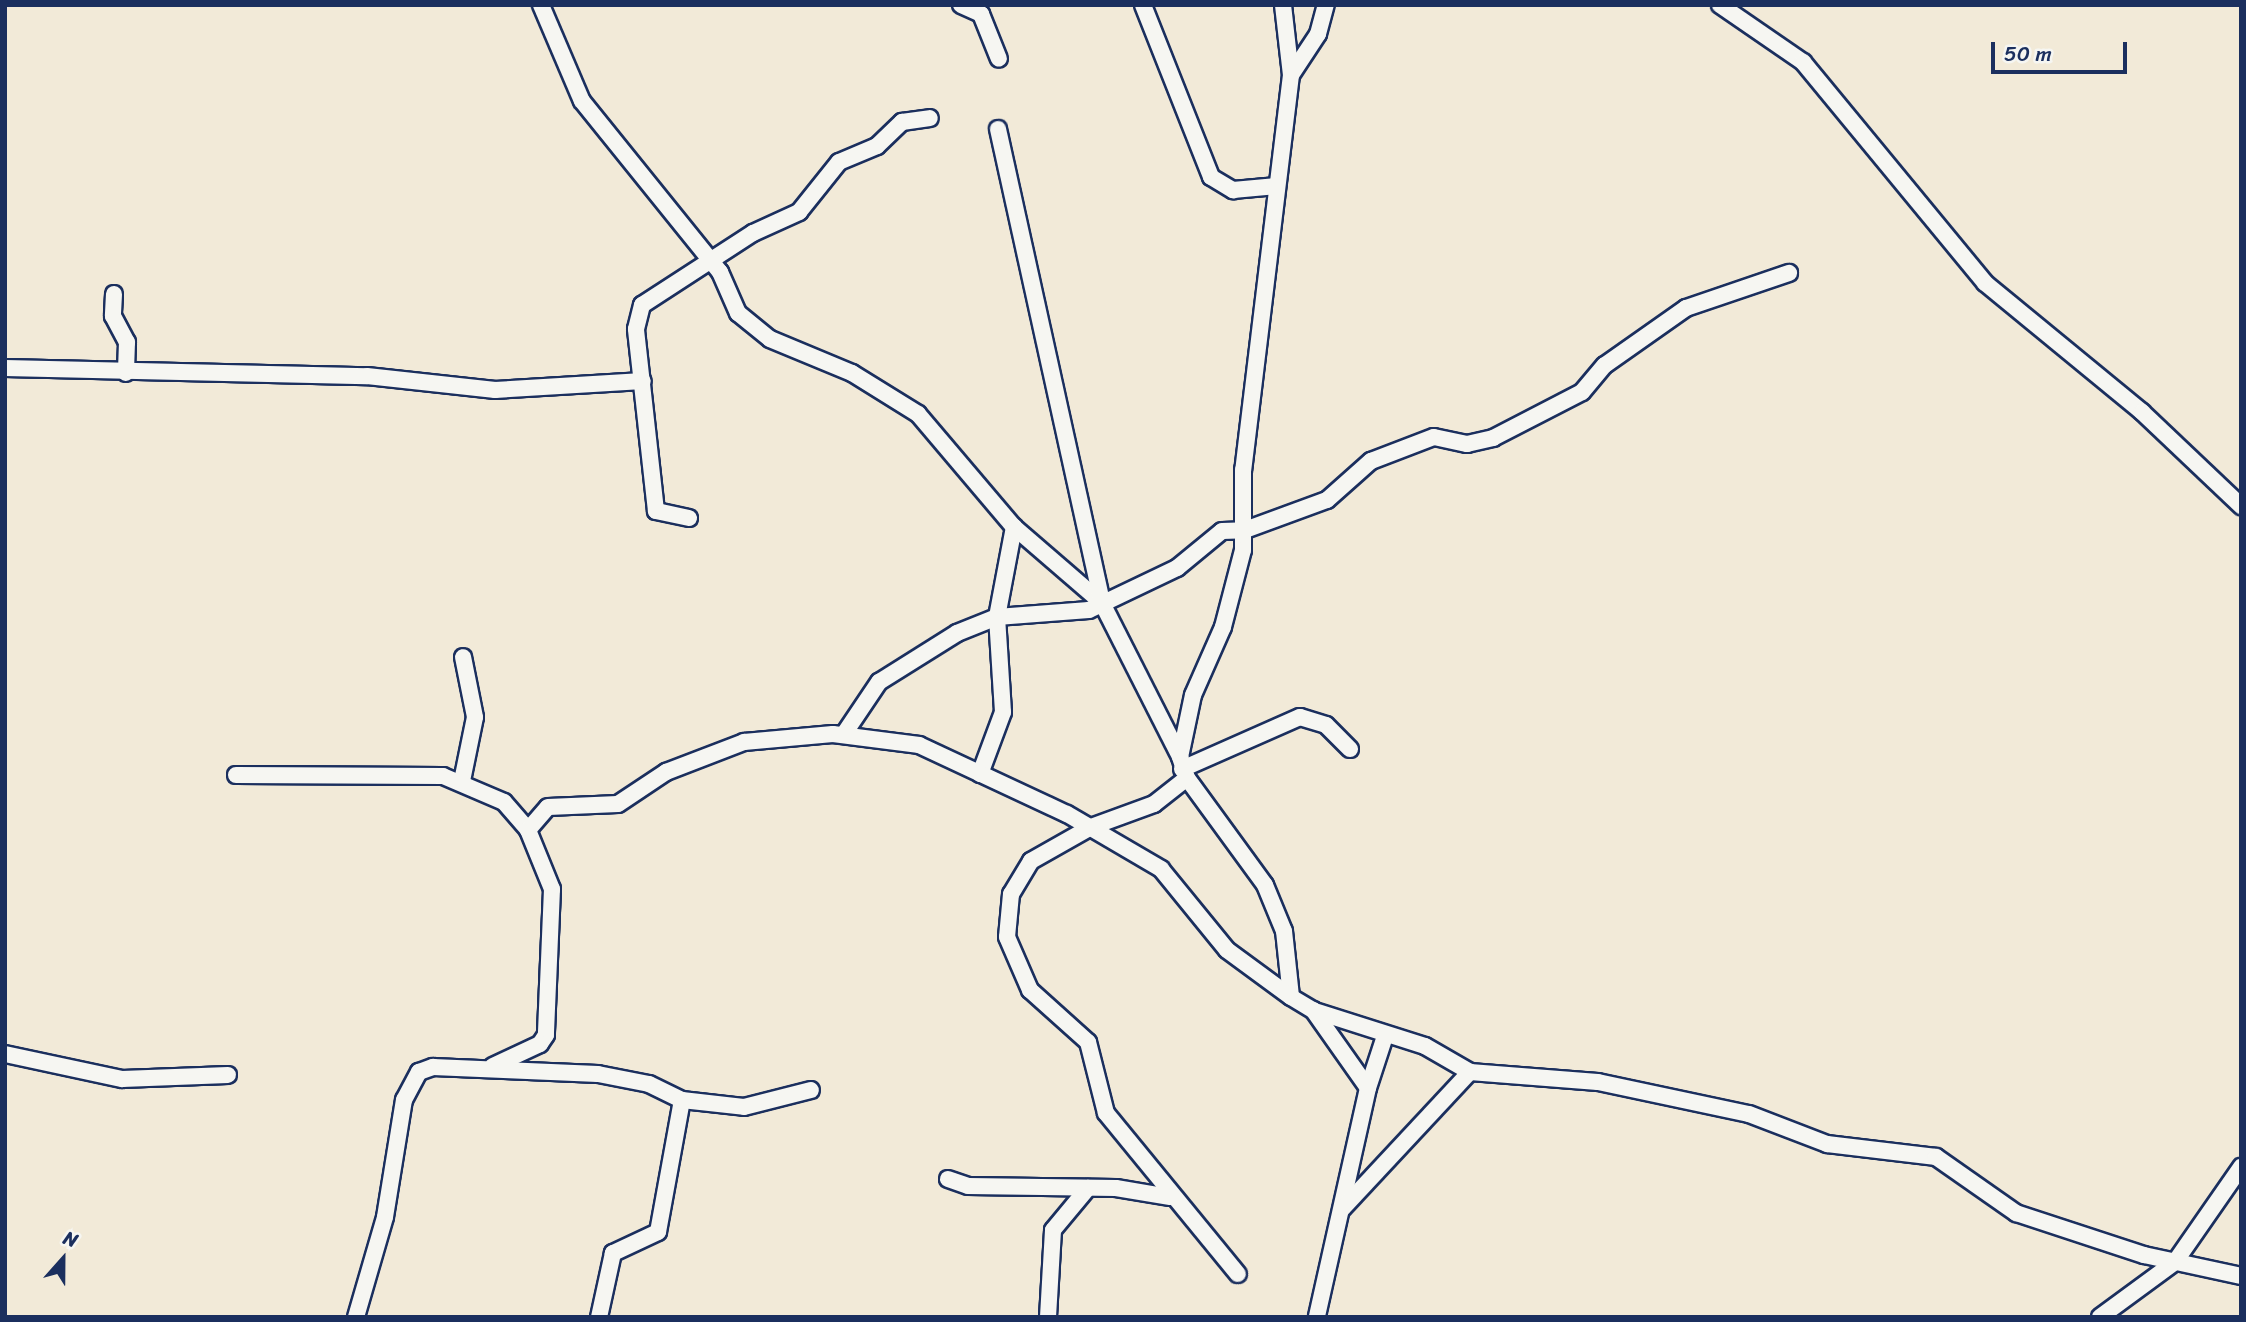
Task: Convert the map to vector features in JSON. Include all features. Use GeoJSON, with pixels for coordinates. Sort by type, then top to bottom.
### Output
{"type":"FeatureCollection","features":[{"type":"Feature","properties":{"kind":"street"},"geometry":{"type":"LineString","coordinates":[[541,5],[582,101],[712,262],[749,324],[800,355],[852,373],[918,414],[1014,527],[1102,603]]}},
{"type":"Feature","properties":{"kind":"street"},"geometry":{"type":"LineString","coordinates":[[961,5],[981,14],[999,59]]}},
{"type":"Feature","properties":{"kind":"street"},"geometry":{"type":"LineString","coordinates":[[1143,5],[1211,177],[1233,190],[1277,186]]}},
{"type":"Feature","properties":{"kind":"street"},"geometry":{"type":"LineString","coordinates":[[1183,768],[1193,695],[1234,595],[1245,530],[1243,470],[1291,75],[1283,5]]}},
{"type":"Feature","properties":{"kind":"street"},"geometry":{"type":"LineString","coordinates":[[1291,75],[1318,34],[1326,5]]}},
{"type":"Feature","properties":{"kind":"street"},"geometry":{"type":"LineString","coordinates":[[1720,5],[1803,62],[1985,283],[2142,412],[2241,506]]}},
{"type":"Feature","properties":{"kind":"street"},"geometry":{"type":"LineString","coordinates":[[689,518],[656,511],[636,330],[642,305],[753,233],[799,212],[839,162],[877,146],[902,122],[930,118]]}},
{"type":"Feature","properties":{"kind":"street"},"geometry":{"type":"LineString","coordinates":[[998,129],[1102,603],[1183,768],[1265,885],[1284,931],[1291,997]]}},
{"type":"Feature","properties":{"kind":"street"},"geometry":{"type":"LineString","coordinates":[[844,734],[879,682],[957,633],[997,617],[1102,603],[1177,568],[1222,531],[1245,530],[1327,500],[1371,461],[1434,437],[1467,443],[1493,438],[1581,392],[1605,365],[1686,308],[1789,273]]}},
{"type":"Feature","properties":{"kind":"street"},"geometry":{"type":"LineString","coordinates":[[114,294],[113,316],[127,342],[126,373]]}},
{"type":"Feature","properties":{"kind":"street"},"geometry":{"type":"LineString","coordinates":[[5,368],[126,373],[381,377],[513,390],[643,381]]}},
{"type":"Feature","properties":{"kind":"street"},"geometry":{"type":"LineString","coordinates":[[980,774],[1003,712],[997,617],[1014,527]]}},
{"type":"Feature","properties":{"kind":"street"},"geometry":{"type":"LineString","coordinates":[[462,781],[475,718],[463,657]]}},
{"type":"Feature","properties":{"kind":"street"},"geometry":{"type":"LineString","coordinates":[[1238,1274],[1170,1197],[1106,1113],[1088,1042],[1030,990],[1007,937],[1017,878],[1052,846],[1091,827],[1154,804],[1183,768],[1300,717],[1326,725],[1350,749]]}},
{"type":"Feature","properties":{"kind":"street"},"geometry":{"type":"LineString","coordinates":[[528,830],[548,807],[618,804],[666,772],[744,742],[844,734],[919,745],[1091,827],[1161,869],[1227,950],[1313,1010],[1385,1036],[1425,1046],[1470,1072],[1598,1082],[1749,1114],[1827,1143],[1936,1157],[2016,1213],[2175,1262],[2241,1276]]}},
{"type":"Feature","properties":{"kind":"street"},"geometry":{"type":"LineString","coordinates":[[236,775],[423,772],[462,781],[504,802],[543,853],[552,888],[546,1035],[540,1044],[489,1068]]}},
{"type":"Feature","properties":{"kind":"street"},"geometry":{"type":"LineString","coordinates":[[1313,1010],[1368,1088]]}},
{"type":"Feature","properties":{"kind":"street"},"geometry":{"type":"LineString","coordinates":[[1317,1317],[1368,1088],[1385,1036]]}},
{"type":"Feature","properties":{"kind":"street"},"geometry":{"type":"LineString","coordinates":[[5,1054],[122,1079],[228,1075]]}},
{"type":"Feature","properties":{"kind":"street"},"geometry":{"type":"LineString","coordinates":[[356,1317],[385,1217],[411,1083],[433,1067],[489,1068],[631,1079],[682,1100],[744,1107],[811,1090]]}},
{"type":"Feature","properties":{"kind":"street"},"geometry":{"type":"LineString","coordinates":[[1341,1209],[1470,1072]]}},
{"type":"Feature","properties":{"kind":"street"},"geometry":{"type":"LineString","coordinates":[[599,1317],[613,1254],[658,1232],[682,1100]]}},
{"type":"Feature","properties":{"kind":"street"},"geometry":{"type":"LineString","coordinates":[[2100,1317],[2175,1262],[2241,1167]]}},
{"type":"Feature","properties":{"kind":"street"},"geometry":{"type":"LineString","coordinates":[[948,1179],[987,1188],[1088,1188],[1170,1197]]}},
{"type":"Feature","properties":{"kind":"street"},"geometry":{"type":"LineString","coordinates":[[1048,1317],[1053,1230],[1088,1188]]}}]}
